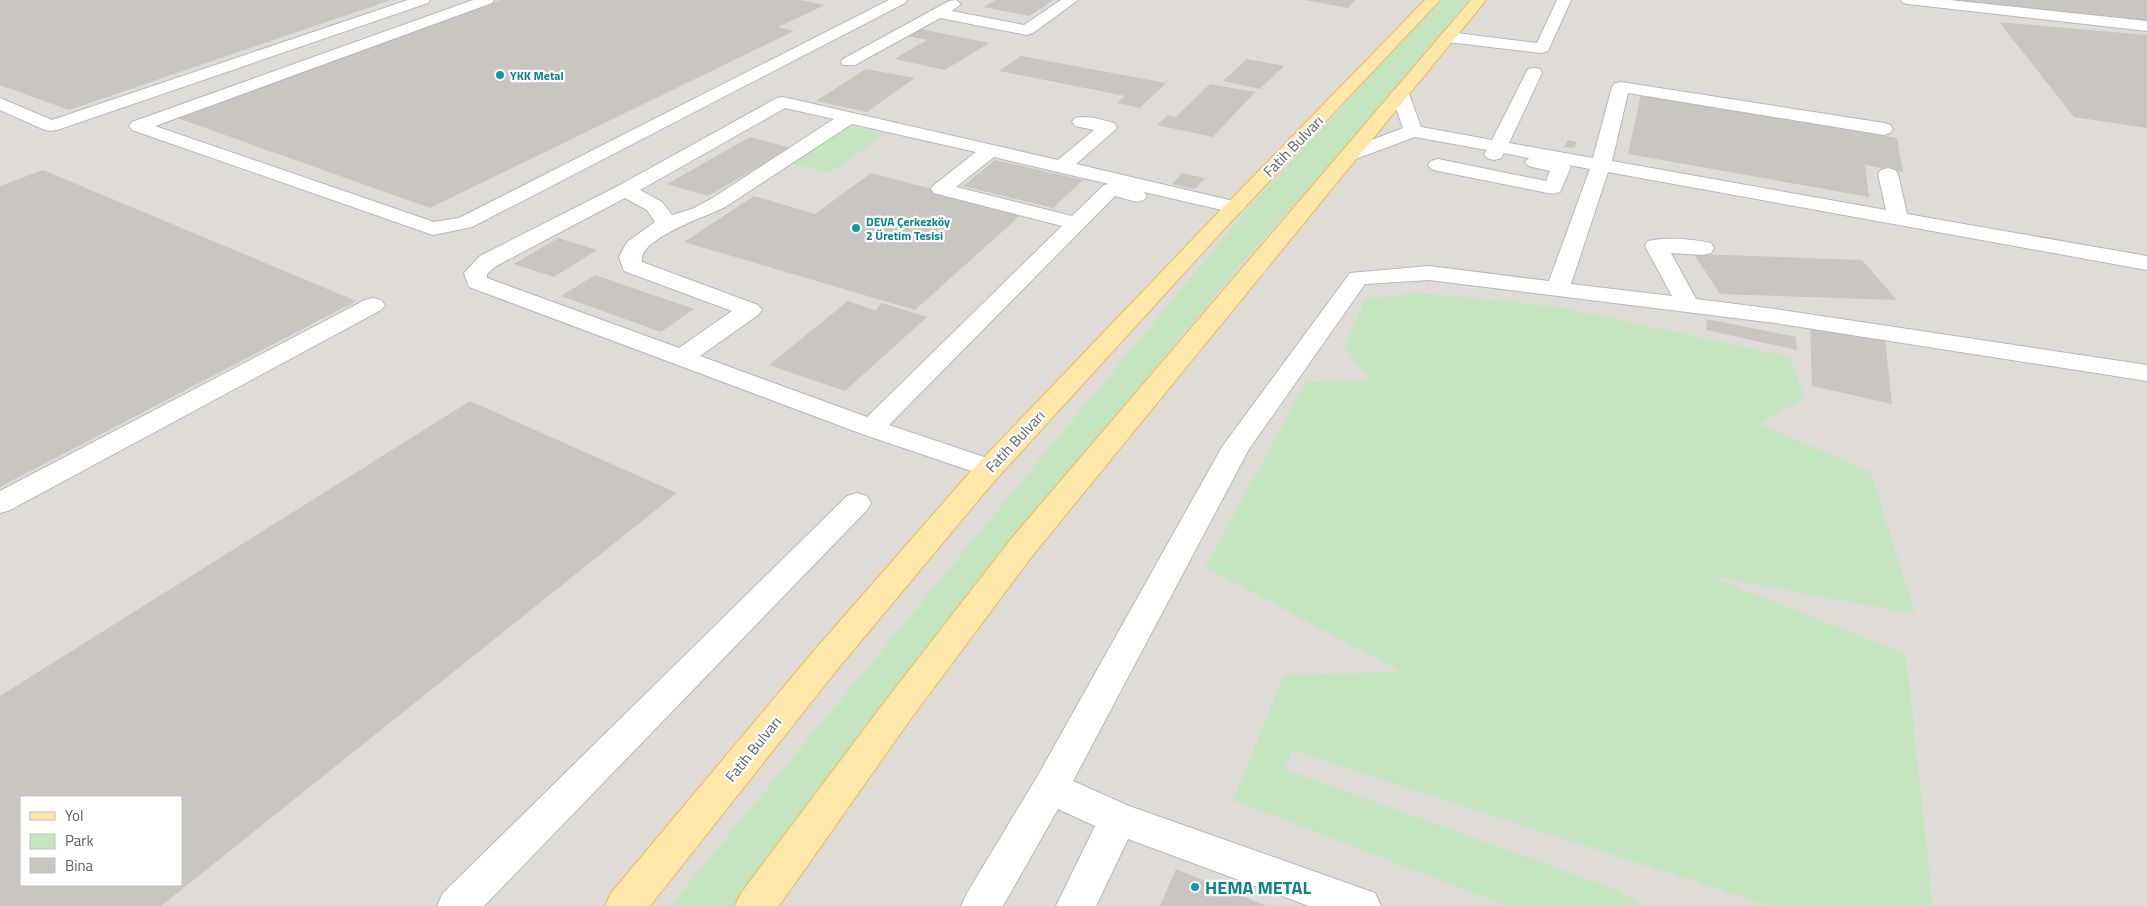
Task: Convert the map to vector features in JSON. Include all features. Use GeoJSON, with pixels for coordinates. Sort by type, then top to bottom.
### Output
{"type":"FeatureCollection","features":[{"type":"Feature","properties":{"kind":"main road","name":"Fatih Bulvarı"},"geometry":{"type":"LineString","coordinates":[[625,906],[824,662],[989,468],[1433,0]]}},
{"type":"Feature","properties":{"kind":"main road"},"geometry":{"type":"LineString","coordinates":[[755,906],[895,714],[1022,547],[1479,0]]}},
{"type":"Feature","properties":{"kind":"lane"},"geometry":{"type":"LineString","coordinates":[[0,103],[51,126],[423,0]]}},
{"type":"Feature","properties":{"kind":"lane"},"geometry":{"type":"LineString","coordinates":[[487,0],[138,126],[433,229],[465,222],[900,0]]}},
{"type":"Feature","properties":{"kind":"lane"},"geometry":{"type":"LineString","coordinates":[[849,62],[962,0]]}},
{"type":"Feature","properties":{"kind":"lane"},"geometry":{"type":"LineString","coordinates":[[938,13],[1027,30],[1071,0]]}},
{"type":"Feature","properties":{"kind":"lane"},"geometry":{"type":"LineString","coordinates":[[1448,37],[1542,48],[1564,0]]}},
{"type":"Feature","properties":{"kind":"lane"},"geometry":{"type":"LineString","coordinates":[[1908,0],[2147,26]]}},
{"type":"Feature","properties":{"kind":"lane"},"geometry":{"type":"LineString","coordinates":[[1496,150],[1534,73]]}},
{"type":"Feature","properties":{"kind":"lane"},"geometry":{"type":"LineString","coordinates":[[1558,289],[1601,165],[1622,88],[1884,129]]}},
{"type":"Feature","properties":{"kind":"lane"},"geometry":{"type":"LineString","coordinates":[[1400,94],[1413,131]]}},
{"type":"Feature","properties":{"kind":"lane"},"geometry":{"type":"LineString","coordinates":[[989,468],[871,428],[477,282],[476,273],[488,261],[625,190],[783,102],[1061,166],[1230,212]]}},
{"type":"Feature","properties":{"kind":"lane"},"geometry":{"type":"LineString","coordinates":[[681,358],[750,310],[632,266],[630,257],[636,247],[667,224],[699,213],[718,203],[850,117]]}},
{"type":"Feature","properties":{"kind":"lane"},"geometry":{"type":"LineString","coordinates":[[1061,166],[1108,127],[1081,122]]}},
{"type":"Feature","properties":{"kind":"lane"},"geometry":{"type":"LineString","coordinates":[[1350,155],[1413,131],[1561,167],[1553,188],[1438,165]]}},
{"type":"Feature","properties":{"kind":"lane"},"geometry":{"type":"LineString","coordinates":[[1448,145],[1601,165],[2147,263]]}},
{"type":"Feature","properties":{"kind":"lane"},"geometry":{"type":"LineString","coordinates":[[991,150],[941,189],[1077,223]]}},
{"type":"Feature","properties":{"kind":"lane"},"geometry":{"type":"LineString","coordinates":[[1888,174],[1898,218]]}},
{"type":"Feature","properties":{"kind":"lane"},"geometry":{"type":"LineString","coordinates":[[871,428],[1111,189],[1230,212]]}},
{"type":"Feature","properties":{"kind":"lane"},"geometry":{"type":"LineString","coordinates":[[625,190],[655,206],[667,224]]}},
{"type":"Feature","properties":{"kind":"lane"},"geometry":{"type":"LineString","coordinates":[[1688,305],[1656,246],[1703,248]]}},
{"type":"Feature","properties":{"kind":"lane"},"geometry":{"type":"LineString","coordinates":[[981,906],[1050,788],[1236,447],[1358,278],[1429,273],[1775,316],[2147,373]]}},
{"type":"Feature","properties":{"kind":"lane"},"geometry":{"type":"LineString","coordinates":[[0,503],[373,305]]}},
{"type":"Feature","properties":{"kind":"lane"},"geometry":{"type":"LineString","coordinates":[[457,906],[857,503]]}},
{"type":"Feature","properties":{"kind":"lane"},"geometry":{"type":"LineString","coordinates":[[1050,788],[1118,819],[1361,906]]}},
{"type":"Feature","properties":{"kind":"lane"},"geometry":{"type":"LineString","coordinates":[[1076,906],[1118,819]]}},
{"type":"Feature","properties":{"kind":"shaded area"},"geometry":{"type":"Polygon","coordinates":[[[0,0],[2147,0],[2147,906],[0,906],[0,0]]]}},
{"type":"Feature","properties":{"kind":"green space"},"geometry":{"type":"Polygon","coordinates":[[[1441,0],[1469,0],[1371,118],[1250,254],[1063,478],[738,906],[670,906],[1251,205],[1441,0]]]}},
{"type":"Feature","properties":{"kind":"green space"},"geometry":{"type":"Polygon","coordinates":[[[845,125],[885,134],[830,173],[788,163],[845,125]]]}},
{"type":"Feature","properties":{"kind":"green space"},"geometry":{"type":"Polygon","coordinates":[[[1418,293],[1555,306],[1790,357],[1805,398],[1759,424],[1871,472],[1915,614],[1709,576],[1906,654],[1933,906],[1768,906],[1293,750],[1284,769],[1615,889],[1644,906],[1507,906],[1233,800],[1284,675],[1401,672],[1205,567],[1306,382],[1370,381],[1344,347],[1366,299],[1418,293]]]}},
{"type":"Feature","properties":{"kind":"building"},"geometry":{"type":"Polygon","coordinates":[[[0,0],[391,0],[69,110],[0,85],[0,0]]]}},
{"type":"Feature","properties":{"kind":"building","name":"YKK Metal"},"geometry":{"type":"Polygon","coordinates":[[[500,0],[801,0],[825,5],[778,27],[794,31],[430,208],[177,118],[500,0]]]}},
{"type":"Feature","properties":{"kind":"building"},"geometry":{"type":"Polygon","coordinates":[[[996,0],[1054,0],[1029,16],[983,7],[996,0]]]}},
{"type":"Feature","properties":{"kind":"building"},"geometry":{"type":"Polygon","coordinates":[[[1305,0],[1355,0],[1348,8],[1305,0]]]}},
{"type":"Feature","properties":{"kind":"building"},"geometry":{"type":"Polygon","coordinates":[[[1948,0],[2147,0],[2147,23],[1948,0]]]}},
{"type":"Feature","properties":{"kind":"building"},"geometry":{"type":"Polygon","coordinates":[[[1999,22],[2147,35],[2147,128],[2074,117],[1999,22]]]}},
{"type":"Feature","properties":{"kind":"building"},"geometry":{"type":"Polygon","coordinates":[[[916,28],[989,43],[945,70],[894,59],[927,40],[902,35],[916,28]]]}},
{"type":"Feature","properties":{"kind":"building"},"geometry":{"type":"Polygon","coordinates":[[[1021,56],[1166,83],[1140,108],[1117,103],[1125,96],[999,71],[1021,56]]]}},
{"type":"Feature","properties":{"kind":"building"},"geometry":{"type":"Polygon","coordinates":[[[1247,59],[1284,66],[1260,89],[1223,81],[1247,59]]]}},
{"type":"Feature","properties":{"kind":"building"},"geometry":{"type":"Polygon","coordinates":[[[866,69],[915,78],[867,112],[816,101],[866,69]]]}},
{"type":"Feature","properties":{"kind":"building"},"geometry":{"type":"Polygon","coordinates":[[[1210,84],[1255,92],[1213,137],[1157,125],[1168,115],[1176,117],[1210,84]]]}},
{"type":"Feature","properties":{"kind":"building"},"geometry":{"type":"Polygon","coordinates":[[[1641,94],[1861,129],[1860,132],[1897,138],[1903,172],[1865,165],[1869,197],[1628,154],[1641,94]]]}},
{"type":"Feature","properties":{"kind":"building"},"geometry":{"type":"Polygon","coordinates":[[[750,137],[790,148],[708,196],[667,184],[750,137]]]}},
{"type":"Feature","properties":{"kind":"building"},"geometry":{"type":"Polygon","coordinates":[[[1568,140],[1577,142],[1574,148],[1564,147],[1568,140]]]}},
{"type":"Feature","properties":{"kind":"building"},"geometry":{"type":"Polygon","coordinates":[[[995,160],[1083,180],[1053,208],[963,186],[995,160]]]}},
{"type":"Feature","properties":{"kind":"building"},"geometry":{"type":"Polygon","coordinates":[[[43,170],[356,301],[0,487],[0,186],[43,170]]]}},
{"type":"Feature","properties":{"kind":"building","name":"DEVA Çerkezköy 2 Üretim Tesisi"},"geometry":{"type":"Polygon","coordinates":[[[871,173],[1023,213],[915,310],[684,242],[754,196],[815,214],[871,173]]]}},
{"type":"Feature","properties":{"kind":"building"},"geometry":{"type":"Polygon","coordinates":[[[1182,173],[1205,178],[1195,189],[1172,184],[1182,173]]]}},
{"type":"Feature","properties":{"kind":"building"},"geometry":{"type":"Polygon","coordinates":[[[558,238],[597,250],[554,277],[514,264],[558,238]]]}},
{"type":"Feature","properties":{"kind":"building"},"geometry":{"type":"Polygon","coordinates":[[[1694,254],[1862,260],[1897,300],[1720,294],[1694,254]]]}},
{"type":"Feature","properties":{"kind":"building"},"geometry":{"type":"Polygon","coordinates":[[[595,275],[694,309],[661,332],[561,296],[595,275]]]}},
{"type":"Feature","properties":{"kind":"building"},"geometry":{"type":"Polygon","coordinates":[[[848,301],[875,310],[882,303],[927,317],[845,391],[769,365],[848,301]]]}},
{"type":"Feature","properties":{"kind":"building"},"geometry":{"type":"Polygon","coordinates":[[[1707,319],[1796,337],[1797,350],[1706,330],[1707,319]]]}},
{"type":"Feature","properties":{"kind":"building"},"geometry":{"type":"Polygon","coordinates":[[[1810,324],[1885,340],[1892,404],[1812,386],[1810,324]]]}},
{"type":"Feature","properties":{"kind":"building"},"geometry":{"type":"Polygon","coordinates":[[[470,401],[677,493],[161,906],[0,906],[0,696],[470,401]]]}},
{"type":"Feature","properties":{"kind":"building","name":"HEMA METAL"},"geometry":{"type":"Polygon","coordinates":[[[1176,869],[1267,906],[1160,906],[1176,869]]]}},
{"type":"Feature","properties":{"kind":"place","name":"YKK Metal"},"geometry":{"type":"Point","coordinates":[500,75]}},
{"type":"Feature","properties":{"kind":"place","name":"DEVA Çerkezköy 2 Üretim Tesisi"},"geometry":{"type":"Point","coordinates":[856,228]}},
{"type":"Feature","properties":{"kind":"place","name":"HEMA METAL"},"geometry":{"type":"Point","coordinates":[1195,887]}}]}
